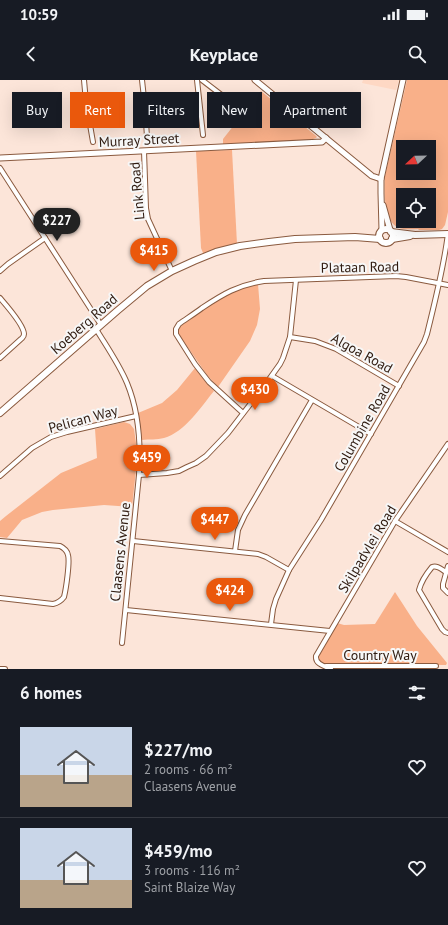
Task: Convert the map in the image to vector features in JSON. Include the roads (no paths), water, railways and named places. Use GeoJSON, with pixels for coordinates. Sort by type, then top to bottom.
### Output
{"type":"FeatureCollection","features":[{"type":"Feature","properties":{"kind":"main road"},"geometry":{"type":"LineString","coordinates":[[416,235],[386,229],[380,234],[382,242],[385,243],[392,239],[416,235],[448,234]]}},
{"type":"Feature","properties":{"kind":"main road"},"geometry":{"type":"LineString","coordinates":[[391,231],[393,236],[392,239]]}},
{"type":"Feature","properties":{"kind":"main road","name":"Koeberg Road"},"geometry":{"type":"LineString","coordinates":[[0,413],[147,286],[172,271],[216,252],[240,246],[295,239],[355,237],[380,234]]}},
{"type":"Feature","properties":{"kind":"street"},"geometry":{"type":"LineString","coordinates":[[84,80],[85,96],[93,142]]}},
{"type":"Feature","properties":{"kind":"street"},"geometry":{"type":"LineString","coordinates":[[142,80],[147,137]]}},
{"type":"Feature","properties":{"kind":"street"},"geometry":{"type":"LineString","coordinates":[[197,80],[203,136]]}},
{"type":"Feature","properties":{"kind":"street"},"geometry":{"type":"LineString","coordinates":[[202,80],[218,92]]}},
{"type":"Feature","properties":{"kind":"street"},"geometry":{"type":"LineString","coordinates":[[255,80],[372,176],[381,179]]}},
{"type":"Feature","properties":{"kind":"street"},"geometry":{"type":"LineString","coordinates":[[380,234],[381,179],[403,80]]}},
{"type":"Feature","properties":{"kind":"street","name":"Murray Street"},"geometry":{"type":"LineString","coordinates":[[0,158],[322,142],[326,138]]}},
{"type":"Feature","properties":{"kind":"street","name":"Link Road"},"geometry":{"type":"LineString","coordinates":[[144,151],[146,208],[148,219],[172,271]]}},
{"type":"Feature","properties":{"kind":"street","name":"Claasens Avenue"},"geometry":{"type":"LineString","coordinates":[[0,168],[45,238],[98,327],[127,383],[133,401],[140,454],[122,643]]}},
{"type":"Feature","properties":{"kind":"street"},"geometry":{"type":"LineString","coordinates":[[381,193],[386,220],[391,231]]}},
{"type":"Feature","properties":{"kind":"street","name":"Columbine Road"},"geometry":{"type":"LineString","coordinates":[[271,624],[276,599],[289,570],[321,520],[424,342],[439,284],[448,234]]}},
{"type":"Feature","properties":{"kind":"street"},"geometry":{"type":"LineString","coordinates":[[0,271],[45,238]]}},
{"type":"Feature","properties":{"kind":"street","name":"Plataan Road"},"geometry":{"type":"LineString","coordinates":[[243,413],[203,375],[177,337],[176,329],[178,324],[220,296],[245,285],[258,282],[296,280],[406,276],[448,285]]}},
{"type":"Feature","properties":{"kind":"street"},"geometry":{"type":"LineString","coordinates":[[139,475],[179,471],[196,463],[215,447],[243,413],[272,376],[283,358],[290,337],[296,280]]}},
{"type":"Feature","properties":{"kind":"street"},"geometry":{"type":"LineString","coordinates":[[0,298],[22,327],[24,334],[21,340],[0,358]]}},
{"type":"Feature","properties":{"kind":"street","name":"Algoa Road"},"geometry":{"type":"LineString","coordinates":[[290,337],[325,344],[399,386]]}},
{"type":"Feature","properties":{"kind":"street"},"geometry":{"type":"LineString","coordinates":[[272,376],[371,434]]}},
{"type":"Feature","properties":{"kind":"street"},"geometry":{"type":"LineString","coordinates":[[235,551],[238,530],[245,515],[312,400]]}},
{"type":"Feature","properties":{"kind":"street","name":"Pelican Way"},"geometry":{"type":"LineString","coordinates":[[0,476],[32,448],[51,438],[67,432],[136,416]]}},
{"type":"Feature","properties":{"kind":"street","name":"Skilpadvlei Road"},"geometry":{"type":"LineString","coordinates":[[324,666],[318,663],[316,658],[330,631],[395,521],[448,444]]}},
{"type":"Feature","properties":{"kind":"street"},"geometry":{"type":"LineString","coordinates":[[395,521],[448,552]]}},
{"type":"Feature","properties":{"kind":"street"},"geometry":{"type":"LineString","coordinates":[[0,540],[60,546],[66,550],[68,559],[64,597],[56,604],[0,598]]}},
{"type":"Feature","properties":{"kind":"street"},"geometry":{"type":"LineString","coordinates":[[132,541],[258,554],[289,570]]}},
{"type":"Feature","properties":{"kind":"street"},"geometry":{"type":"LineString","coordinates":[[448,566],[443,586],[448,593]]}},
{"type":"Feature","properties":{"kind":"street"},"geometry":{"type":"LineString","coordinates":[[446,572],[438,567],[432,567],[420,585],[420,590],[442,629],[448,633]]}},
{"type":"Feature","properties":{"kind":"street"},"geometry":{"type":"LineString","coordinates":[[126,610],[330,631]]}},
{"type":"Feature","properties":{"kind":"street"},"geometry":{"type":"LineString","coordinates":[[324,666],[331,669]]}},
{"type":"Feature","properties":{"kind":"street","name":"Country Way"},"geometry":{"type":"LineString","coordinates":[[324,666],[436,666]]}},
{"type":"Feature","properties":{"kind":"street"},"geometry":{"type":"LineString","coordinates":[[0,668],[5,669]]}}]}
